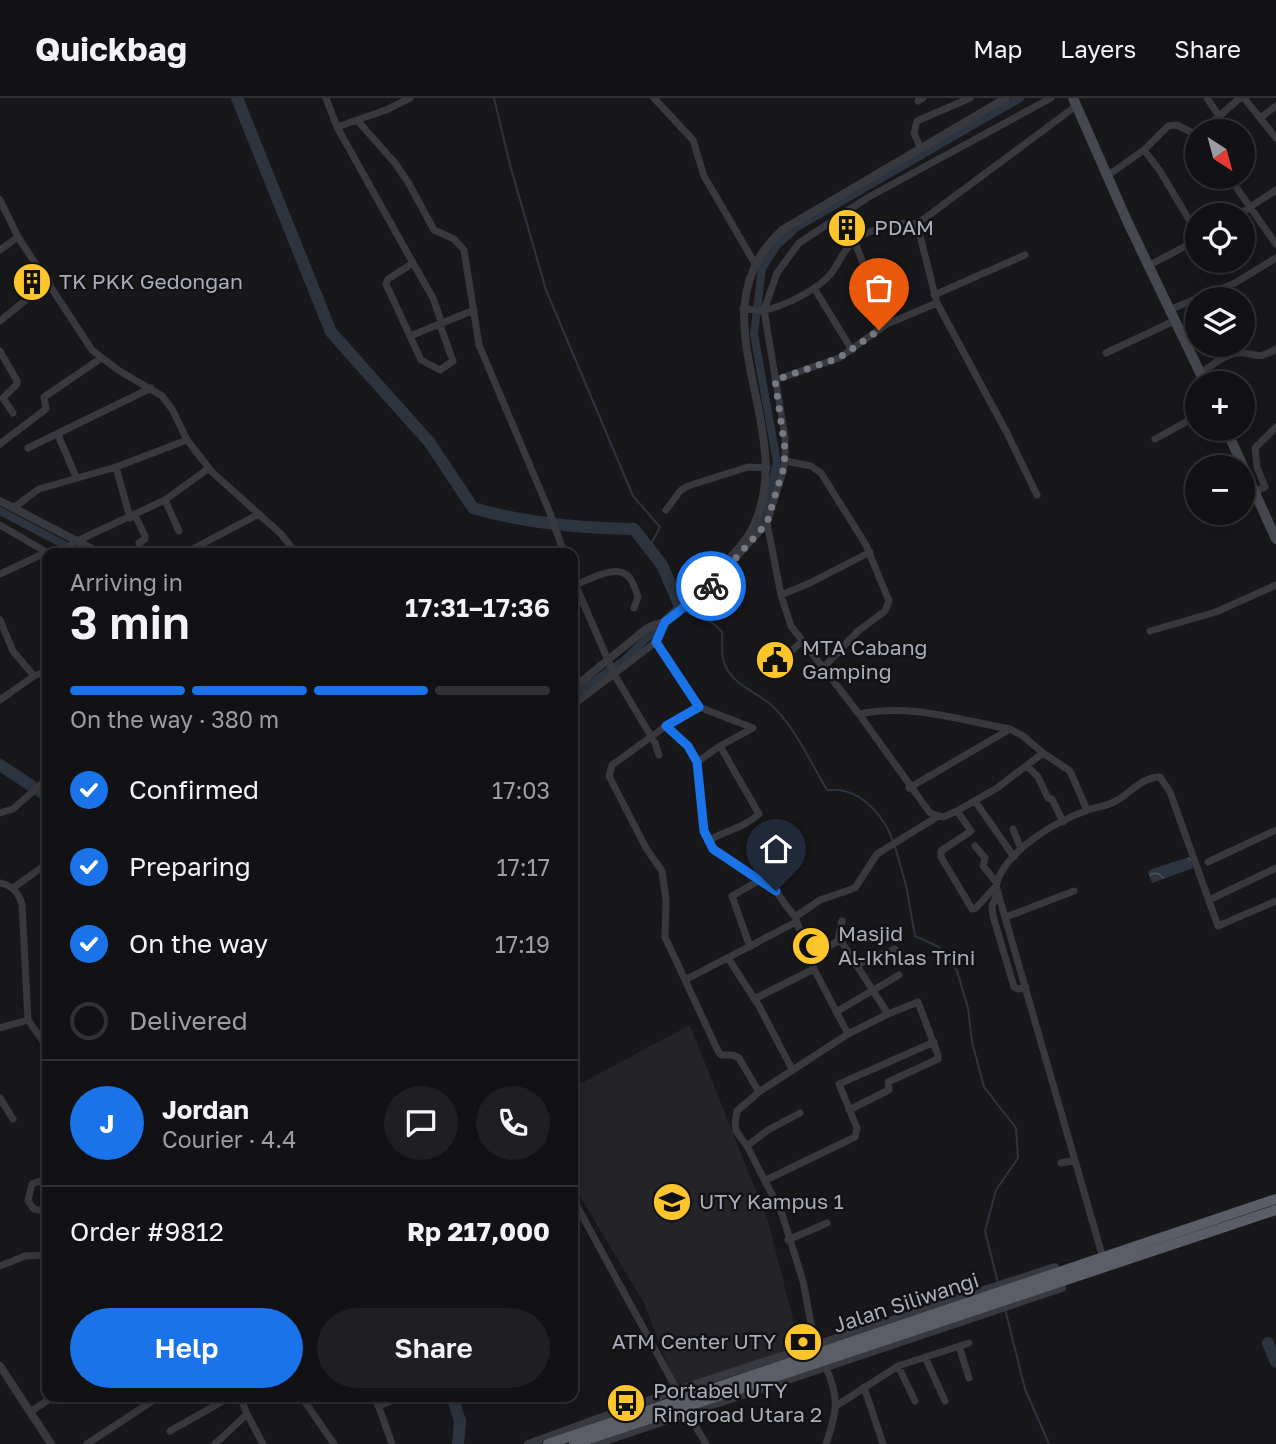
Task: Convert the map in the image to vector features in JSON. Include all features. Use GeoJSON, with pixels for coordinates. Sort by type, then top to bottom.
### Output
{"type":"FeatureCollection","features":[{"type":"Feature","properties":{"kind":"highway"},"geometry":{"type":"LineString","coordinates":[[1102,1255],[1276,1193]]}},
{"type":"Feature","properties":{"kind":"highway","name":"Jalan Siliwangi"},"geometry":{"type":"LineString","coordinates":[[1059,1277],[1102,1255],[1276,1199]]}},
{"type":"Feature","properties":{"kind":"highway","name":"Jalan Siliwangi"},"geometry":{"type":"LineString","coordinates":[[550,1439],[573,1440],[1059,1277],[1276,1210]]}},
{"type":"Feature","properties":{"kind":"highway"},"geometry":{"type":"LineString","coordinates":[[1059,1277],[1276,1217]]}},
{"type":"Feature","properties":{"kind":"main road"},"geometry":{"type":"LineString","coordinates":[[1075,102],[1199,371]]}},
{"type":"Feature","properties":{"kind":"main road"},"geometry":{"type":"LineString","coordinates":[[1255,494],[1276,537]]}},
{"type":"Feature","properties":{"kind":"street"},"geometry":{"type":"LineString","coordinates":[[326,98],[337,127],[433,298],[453,361],[440,370],[421,360],[386,284],[388,279],[413,263]]}},
{"type":"Feature","properties":{"kind":"street"},"geometry":{"type":"LineString","coordinates":[[337,127],[386,110],[410,98]]}},
{"type":"Feature","properties":{"kind":"street"},"geometry":{"type":"LineString","coordinates":[[654,98],[693,140],[704,176],[754,262]]}},
{"type":"Feature","properties":{"kind":"street"},"geometry":{"type":"LineString","coordinates":[[920,147],[914,133],[917,121],[970,98]]}},
{"type":"Feature","properties":{"kind":"street"},"geometry":{"type":"LineString","coordinates":[[578,685],[609,663],[651,626],[667,620],[694,596],[750,532],[773,472],[785,461],[785,437],[761,310],[777,273],[799,243],[867,198],[1051,98]]}},
{"type":"Feature","properties":{"kind":"street"},"geometry":{"type":"LineString","coordinates":[[1207,98],[1219,116]]}},
{"type":"Feature","properties":{"kind":"street"},"geometry":{"type":"LineString","coordinates":[[1216,119],[1242,98],[1276,138]]}},
{"type":"Feature","properties":{"kind":"street"},"geometry":{"type":"LineString","coordinates":[[999,99],[782,230],[754,262],[744,337],[773,472],[767,523],[781,595],[791,626],[859,714],[909,788],[930,813],[937,817],[946,817],[975,801],[1043,753]]}},
{"type":"Feature","properties":{"kind":"street"},"geometry":{"type":"LineString","coordinates":[[746,309],[761,310],[814,288],[834,271],[854,240],[893,225],[917,224],[1075,102]]}},
{"type":"Feature","properties":{"kind":"street"},"geometry":{"type":"LineString","coordinates":[[1260,118],[1276,106]]}},
{"type":"Feature","properties":{"kind":"street"},"geometry":{"type":"LineString","coordinates":[[357,120],[395,163],[435,232],[454,239],[464,250],[480,345],[562,548]]}},
{"type":"Feature","properties":{"kind":"street"},"geometry":{"type":"LineString","coordinates":[[1107,176],[1144,150],[1168,126],[1177,125],[1185,129]]}},
{"type":"Feature","properties":{"kind":"street"},"geometry":{"type":"LineString","coordinates":[[1144,150],[1185,213]]}},
{"type":"Feature","properties":{"kind":"street"},"geometry":{"type":"LineString","coordinates":[[1238,189],[1249,203]]}},
{"type":"Feature","properties":{"kind":"street"},"geometry":{"type":"LineString","coordinates":[[1255,205],[1276,190]]}},
{"type":"Feature","properties":{"kind":"street"},"geometry":{"type":"LineString","coordinates":[[0,200],[18,236],[85,341],[100,359],[162,396],[172,408],[187,440],[209,468],[281,534],[290,548]]}},
{"type":"Feature","properties":{"kind":"street"},"geometry":{"type":"LineString","coordinates":[[1255,212],[1276,244]]}},
{"type":"Feature","properties":{"kind":"street"},"geometry":{"type":"LineString","coordinates":[[917,224],[936,299],[1002,422],[1037,495]]}},
{"type":"Feature","properties":{"kind":"street"},"geometry":{"type":"LineString","coordinates":[[0,250],[18,236]]}},
{"type":"Feature","properties":{"kind":"street"},"geometry":{"type":"LineString","coordinates":[[854,240],[887,324]]}},
{"type":"Feature","properties":{"kind":"street"},"geometry":{"type":"LineString","coordinates":[[1148,265],[1185,246]]}},
{"type":"Feature","properties":{"kind":"street"},"geometry":{"type":"LineString","coordinates":[[775,380],[834,360],[887,324],[1025,255]]}},
{"type":"Feature","properties":{"kind":"street"},"geometry":{"type":"LineString","coordinates":[[1169,310],[1235,283],[1276,258]]}},
{"type":"Feature","properties":{"kind":"street"},"geometry":{"type":"LineString","coordinates":[[0,321],[49,281]]}},
{"type":"Feature","properties":{"kind":"street"},"geometry":{"type":"LineString","coordinates":[[814,288],[852,350]]}},
{"type":"Feature","properties":{"kind":"street"},"geometry":{"type":"LineString","coordinates":[[410,336],[474,310]]}},
{"type":"Feature","properties":{"kind":"street"},"geometry":{"type":"LineString","coordinates":[[1106,353],[1174,321]]}},
{"type":"Feature","properties":{"kind":"street"},"geometry":{"type":"LineString","coordinates":[[1211,371],[1232,355],[1267,355],[1276,349]]}},
{"type":"Feature","properties":{"kind":"street"},"geometry":{"type":"LineString","coordinates":[[0,351],[18,384],[3,398],[13,413]]}},
{"type":"Feature","properties":{"kind":"street"},"geometry":{"type":"LineString","coordinates":[[0,444],[46,409],[44,397],[100,359]]}},
{"type":"Feature","properties":{"kind":"street"},"geometry":{"type":"LineString","coordinates":[[28,448],[151,388]]}},
{"type":"Feature","properties":{"kind":"street"},"geometry":{"type":"LineString","coordinates":[[1155,439],[1185,423]]}},
{"type":"Feature","properties":{"kind":"street"},"geometry":{"type":"LineString","coordinates":[[1255,492],[1265,487],[1257,467],[1255,448],[1276,427]]}},
{"type":"Feature","properties":{"kind":"street"},"geometry":{"type":"LineString","coordinates":[[58,435],[76,477]]}},
{"type":"Feature","properties":{"kind":"street"},"geometry":{"type":"LineString","coordinates":[[13,508],[39,488],[116,467],[187,440]]}},
{"type":"Feature","properties":{"kind":"street"},"geometry":{"type":"LineString","coordinates":[[785,461],[811,466],[819,471],[856,526],[888,596],[888,605],[881,614],[858,631],[823,668]]}},
{"type":"Feature","properties":{"kind":"street"},"geometry":{"type":"LineString","coordinates":[[116,467],[132,517],[145,536],[145,539],[139,542],[141,548]]}},
{"type":"Feature","properties":{"kind":"street"},"geometry":{"type":"LineString","coordinates":[[666,510],[680,491],[694,483],[748,467],[773,472]]}},
{"type":"Feature","properties":{"kind":"street"},"geometry":{"type":"LineString","coordinates":[[71,548],[75,542],[164,500],[209,468]]}},
{"type":"Feature","properties":{"kind":"street"},"geometry":{"type":"LineString","coordinates":[[164,500],[179,531]]}},
{"type":"Feature","properties":{"kind":"street"},"geometry":{"type":"LineString","coordinates":[[0,501],[89,548]]}},
{"type":"Feature","properties":{"kind":"street"},"geometry":{"type":"LineString","coordinates":[[200,548],[258,514]]}},
{"type":"Feature","properties":{"kind":"street"},"geometry":{"type":"LineString","coordinates":[[694,596],[710,587],[767,523]]}},
{"type":"Feature","properties":{"kind":"street"},"geometry":{"type":"LineString","coordinates":[[0,526],[42,550]]}},
{"type":"Feature","properties":{"kind":"street"},"geometry":{"type":"LineString","coordinates":[[781,595],[870,552]]}},
{"type":"Feature","properties":{"kind":"street"},"geometry":{"type":"LineString","coordinates":[[0,574],[42,556]]}},
{"type":"Feature","properties":{"kind":"street"},"geometry":{"type":"LineString","coordinates":[[578,580],[618,571],[629,578],[638,597],[634,608]]}},
{"type":"Feature","properties":{"kind":"street"},"geometry":{"type":"LineString","coordinates":[[1150,631],[1216,612],[1276,585]]}},
{"type":"Feature","properties":{"kind":"street"},"geometry":{"type":"LineString","coordinates":[[578,590],[609,663],[659,755]]}},
{"type":"Feature","properties":{"kind":"street"},"geometry":{"type":"LineString","coordinates":[[0,620],[2,636],[34,677]]}},
{"type":"Feature","properties":{"kind":"street"},"geometry":{"type":"LineString","coordinates":[[578,702],[656,642],[667,620]]}},
{"type":"Feature","properties":{"kind":"street"},"geometry":{"type":"LineString","coordinates":[[770,672],[802,641]]}},
{"type":"Feature","properties":{"kind":"street"},"geometry":{"type":"LineString","coordinates":[[656,642],[699,707],[753,728],[697,762]]}},
{"type":"Feature","properties":{"kind":"street"},"geometry":{"type":"LineString","coordinates":[[0,700],[42,673]]}},
{"type":"Feature","properties":{"kind":"street"},"geometry":{"type":"LineString","coordinates":[[699,707],[650,735],[612,765],[609,776],[646,848],[663,873],[666,900],[664,932],[718,1051],[721,1055],[733,1055],[739,1059],[759,1092]]}},
{"type":"Feature","properties":{"kind":"street"},"geometry":{"type":"LineString","coordinates":[[859,714],[886,710],[917,711],[1010,729],[1070,771],[1087,810]]}},
{"type":"Feature","properties":{"kind":"street"},"geometry":{"type":"LineString","coordinates":[[666,726],[688,746],[697,762],[704,831],[708,841],[713,849],[776,891],[795,920],[814,969],[848,1034]]}},
{"type":"Feature","properties":{"kind":"street"},"geometry":{"type":"LineString","coordinates":[[909,788],[1010,729]]}},
{"type":"Feature","properties":{"kind":"street"},"geometry":{"type":"LineString","coordinates":[[708,841],[726,830],[731,831],[758,814],[720,746]]}},
{"type":"Feature","properties":{"kind":"street"},"geometry":{"type":"LineString","coordinates":[[1027,766],[1038,777],[1063,822]]}},
{"type":"Feature","properties":{"kind":"street"},"geometry":{"type":"LineString","coordinates":[[1026,987],[1015,988],[992,911],[1001,872],[1036,836],[1087,810],[1113,803],[1146,779],[1160,777],[1170,792],[1218,926],[1276,901]]}},
{"type":"Feature","properties":{"kind":"street"},"geometry":{"type":"LineString","coordinates":[[0,813],[13,809],[42,783]]}},
{"type":"Feature","properties":{"kind":"street"},"geometry":{"type":"LineString","coordinates":[[975,801],[1014,857]]}},
{"type":"Feature","properties":{"kind":"street"},"geometry":{"type":"LineString","coordinates":[[957,811],[971,831],[942,851],[941,857],[972,909],[997,887]]}},
{"type":"Feature","properties":{"kind":"street"},"geometry":{"type":"LineString","coordinates":[[685,981],[750,947],[795,920],[820,900],[858,886],[871,860],[888,845],[937,817]]}},
{"type":"Feature","properties":{"kind":"street"},"geometry":{"type":"LineString","coordinates":[[1013,829],[1021,849]]}},
{"type":"Feature","properties":{"kind":"street"},"geometry":{"type":"LineString","coordinates":[[1208,862],[1276,830]]}},
{"type":"Feature","properties":{"kind":"street"},"geometry":{"type":"LineString","coordinates":[[975,846],[985,858],[983,866],[997,887],[1102,1255]]}},
{"type":"Feature","properties":{"kind":"street"},"geometry":{"type":"LineString","coordinates":[[13,888],[42,867]]}},
{"type":"Feature","properties":{"kind":"street"},"geometry":{"type":"LineString","coordinates":[[1209,900],[1276,868]]}},
{"type":"Feature","properties":{"kind":"street"},"geometry":{"type":"LineString","coordinates":[[750,947],[732,895],[760,880]]}},
{"type":"Feature","properties":{"kind":"street"},"geometry":{"type":"LineString","coordinates":[[0,883],[13,888],[19,894],[22,904],[28,1020],[42,1040]]}},
{"type":"Feature","properties":{"kind":"street"},"geometry":{"type":"LineString","coordinates":[[1006,917],[1074,891]]}},
{"type":"Feature","properties":{"kind":"street"},"geometry":{"type":"LineString","coordinates":[[810,959],[838,940],[842,921]]}},
{"type":"Feature","properties":{"kind":"street"},"geometry":{"type":"LineString","coordinates":[[838,940],[842,942],[888,1014]]}},
{"type":"Feature","properties":{"kind":"street"},"geometry":{"type":"LineString","coordinates":[[856,965],[895,949]]}},
{"type":"Feature","properties":{"kind":"street"},"geometry":{"type":"LineString","coordinates":[[1006,959],[1017,957]]}},
{"type":"Feature","properties":{"kind":"street"},"geometry":{"type":"LineString","coordinates":[[728,958],[792,1069]]}},
{"type":"Feature","properties":{"kind":"street"},"geometry":{"type":"LineString","coordinates":[[754,999],[814,969]]}},
{"type":"Feature","properties":{"kind":"street"},"geometry":{"type":"LineString","coordinates":[[836,1012],[899,975]]}},
{"type":"Feature","properties":{"kind":"street"},"geometry":{"type":"LineString","coordinates":[[815,1345],[802,1277],[780,1208],[747,1146],[736,1131],[737,1111],[792,1069],[848,1034],[919,1002],[938,1059],[888,1082],[889,1090],[849,1110]]}},
{"type":"Feature","properties":{"kind":"street"},"geometry":{"type":"LineString","coordinates":[[0,1028],[28,1020]]}},
{"type":"Feature","properties":{"kind":"street"},"geometry":{"type":"LineString","coordinates":[[766,1180],[855,1137],[857,1128],[839,1084],[934,1042]]}},
{"type":"Feature","properties":{"kind":"street"},"geometry":{"type":"LineString","coordinates":[[0,1098],[13,1119]]}},
{"type":"Feature","properties":{"kind":"street"},"geometry":{"type":"LineString","coordinates":[[747,1146],[768,1129],[800,1113]]}},
{"type":"Feature","properties":{"kind":"street"},"geometry":{"type":"LineString","coordinates":[[1061,1163],[1075,1160]]}},
{"type":"Feature","properties":{"kind":"street"},"geometry":{"type":"LineString","coordinates":[[42,1183],[36,1181],[32,1184],[28,1201],[34,1209],[42,1211]]}},
{"type":"Feature","properties":{"kind":"street"},"geometry":{"type":"LineString","coordinates":[[578,1208],[677,1390]]}},
{"type":"Feature","properties":{"kind":"street"},"geometry":{"type":"LineString","coordinates":[[788,1240],[827,1223]]}},
{"type":"Feature","properties":{"kind":"street"},"geometry":{"type":"LineString","coordinates":[[0,1266],[25,1256],[42,1254]]}},
{"type":"Feature","properties":{"kind":"street"},"geometry":{"type":"LineString","coordinates":[[596,1444],[825,1366],[974,1305],[1059,1277]]}},
{"type":"Feature","properties":{"kind":"street"},"geometry":{"type":"LineString","coordinates":[[528,1444],[550,1439],[677,1390],[815,1345],[974,1305]]}},
{"type":"Feature","properties":{"kind":"street"},"geometry":{"type":"LineString","coordinates":[[836,1406],[898,1366],[969,1343]]}},
{"type":"Feature","properties":{"kind":"street"},"geometry":{"type":"LineString","coordinates":[[959,1346],[969,1378]]}},
{"type":"Feature","properties":{"kind":"street"},"geometry":{"type":"LineString","coordinates":[[925,1357],[945,1401]]}},
{"type":"Feature","properties":{"kind":"street"},"geometry":{"type":"LineString","coordinates":[[0,1366],[51,1444]]}},
{"type":"Feature","properties":{"kind":"street"},"geometry":{"type":"LineString","coordinates":[[825,1366],[836,1392],[836,1406],[826,1444]]}},
{"type":"Feature","properties":{"kind":"street"},"geometry":{"type":"LineString","coordinates":[[898,1366],[915,1401]]}},
{"type":"Feature","properties":{"kind":"street"},"geometry":{"type":"LineString","coordinates":[[864,1387],[883,1444]]}},
{"type":"Feature","properties":{"kind":"street"},"geometry":{"type":"LineString","coordinates":[[30,1412],[45,1402]]}},
{"type":"Feature","properties":{"kind":"street"},"geometry":{"type":"LineString","coordinates":[[87,1444],[151,1402]]}},
{"type":"Feature","properties":{"kind":"street"},"geometry":{"type":"LineString","coordinates":[[170,1431],[221,1402]]}},
{"type":"Feature","properties":{"kind":"street"},"geometry":{"type":"LineString","coordinates":[[242,1402],[263,1444]]}},
{"type":"Feature","properties":{"kind":"street"},"geometry":{"type":"LineString","coordinates":[[304,1402],[334,1444]]}},
{"type":"Feature","properties":{"kind":"street"},"geometry":{"type":"LineString","coordinates":[[377,1402],[391,1444]]}},
{"type":"Feature","properties":{"kind":"street"},"geometry":{"type":"LineString","coordinates":[[378,1406],[389,1402]]}},
{"type":"Feature","properties":{"kind":"street"},"geometry":{"type":"LineString","coordinates":[[688,1412],[706,1444]]}},
{"type":"Feature","properties":{"kind":"street"},"geometry":{"type":"LineString","coordinates":[[214,1443],[247,1414]]}},
{"type":"Feature","properties":{"kind":"shaded area","name":"UTY Kampus 1"},"geometry":{"type":"Polygon","coordinates":[[[690,1025],[768,1221],[801,1350],[677,1390],[644,1303],[578,1193],[578,1085],[690,1025]]]}},
{"type":"Feature","properties":{"kind":"water"},"geometry":{"type":"Polygon","coordinates":[[[1190,857],[1193,868],[1152,883],[1148,872],[1152,869],[1190,857]]]}},
{"type":"Feature","properties":{"kind":"waterway"},"geometry":{"type":"LineString","coordinates":[[237,98],[331,332],[430,443],[473,508],[552,524],[634,529],[662,565],[680,606]]}},
{"type":"Feature","properties":{"kind":"waterway"},"geometry":{"type":"LineString","coordinates":[[494,98],[546,290],[633,496],[660,527],[649,548]]}},
{"type":"Feature","properties":{"kind":"waterway"},"geometry":{"type":"LineString","coordinates":[[754,531],[768,502],[777,462],[754,334],[762,268],[777,245],[797,227],[1020,98]]}},
{"type":"Feature","properties":{"kind":"waterway"},"geometry":{"type":"LineString","coordinates":[[0,511],[70,548]]}},
{"type":"Feature","properties":{"kind":"waterway"},"geometry":{"type":"LineString","coordinates":[[578,692],[622,662],[684,602]]}},
{"type":"Feature","properties":{"kind":"waterway"},"geometry":{"type":"LineString","coordinates":[[686,612],[713,623],[722,632],[723,656],[727,669],[741,684],[778,711],[801,744],[827,790],[852,793],[868,803],[881,818],[893,842]]}},
{"type":"Feature","properties":{"kind":"waterway"},"geometry":{"type":"LineString","coordinates":[[0,765],[42,793]]}},
{"type":"Feature","properties":{"kind":"waterway"},"geometry":{"type":"LineString","coordinates":[[895,847],[906,885],[915,936],[939,947],[957,971],[968,1008],[972,1042],[984,1087],[1016,1128],[1018,1158],[996,1190],[985,1231],[998,1283]]}},
{"type":"Feature","properties":{"kind":"waterway"},"geometry":{"type":"LineString","coordinates":[[1005,1309],[1025,1389],[1049,1444]]}},
{"type":"Feature","properties":{"kind":"waterway"},"geometry":{"type":"LineString","coordinates":[[1268,1343],[1276,1362]]}},
{"type":"Feature","properties":{"kind":"waterway"},"geometry":{"type":"LineString","coordinates":[[454,1402],[460,1421],[458,1444]]}},
{"type":"Feature","properties":{"kind":"way so far"},"geometry":{"type":"LineString","coordinates":[[711,586],[767,523],[784,467],[785,437],[775,380],[839,358],[879,330]]}},
{"type":"Feature","properties":{"kind":"place","name":"PDAM"},"geometry":{"type":"Point","coordinates":[847,228]}},
{"type":"Feature","properties":{"kind":"place","name":"TK PKK Gedongan"},"geometry":{"type":"Point","coordinates":[32,282]}},
{"type":"Feature","properties":{"kind":"place","name":"MTA Cabang Gamping"},"geometry":{"type":"Point","coordinates":[775,660]}},
{"type":"Feature","properties":{"kind":"place","name":"Masjid Al-Ikhlas Trini"},"geometry":{"type":"Point","coordinates":[811,946]}},
{"type":"Feature","properties":{"kind":"place","name":"UTY Kampus 1"},"geometry":{"type":"Point","coordinates":[672,1202]}},
{"type":"Feature","properties":{"kind":"place","name":"ATM Center UTY"},"geometry":{"type":"Point","coordinates":[803,1342]}},
{"type":"Feature","properties":{"kind":"place","name":"Portabel UTY Ringroad Utara 2"},"geometry":{"type":"Point","coordinates":[626,1403]}},
{"type":"Feature","properties":{"kind":"route"},"geometry":{"type":"LineString","coordinates":[[711,586],[665,622],[656,642],[699,707],[666,726],[688,746],[697,762],[704,831],[713,849],[776,891]]}}]}
